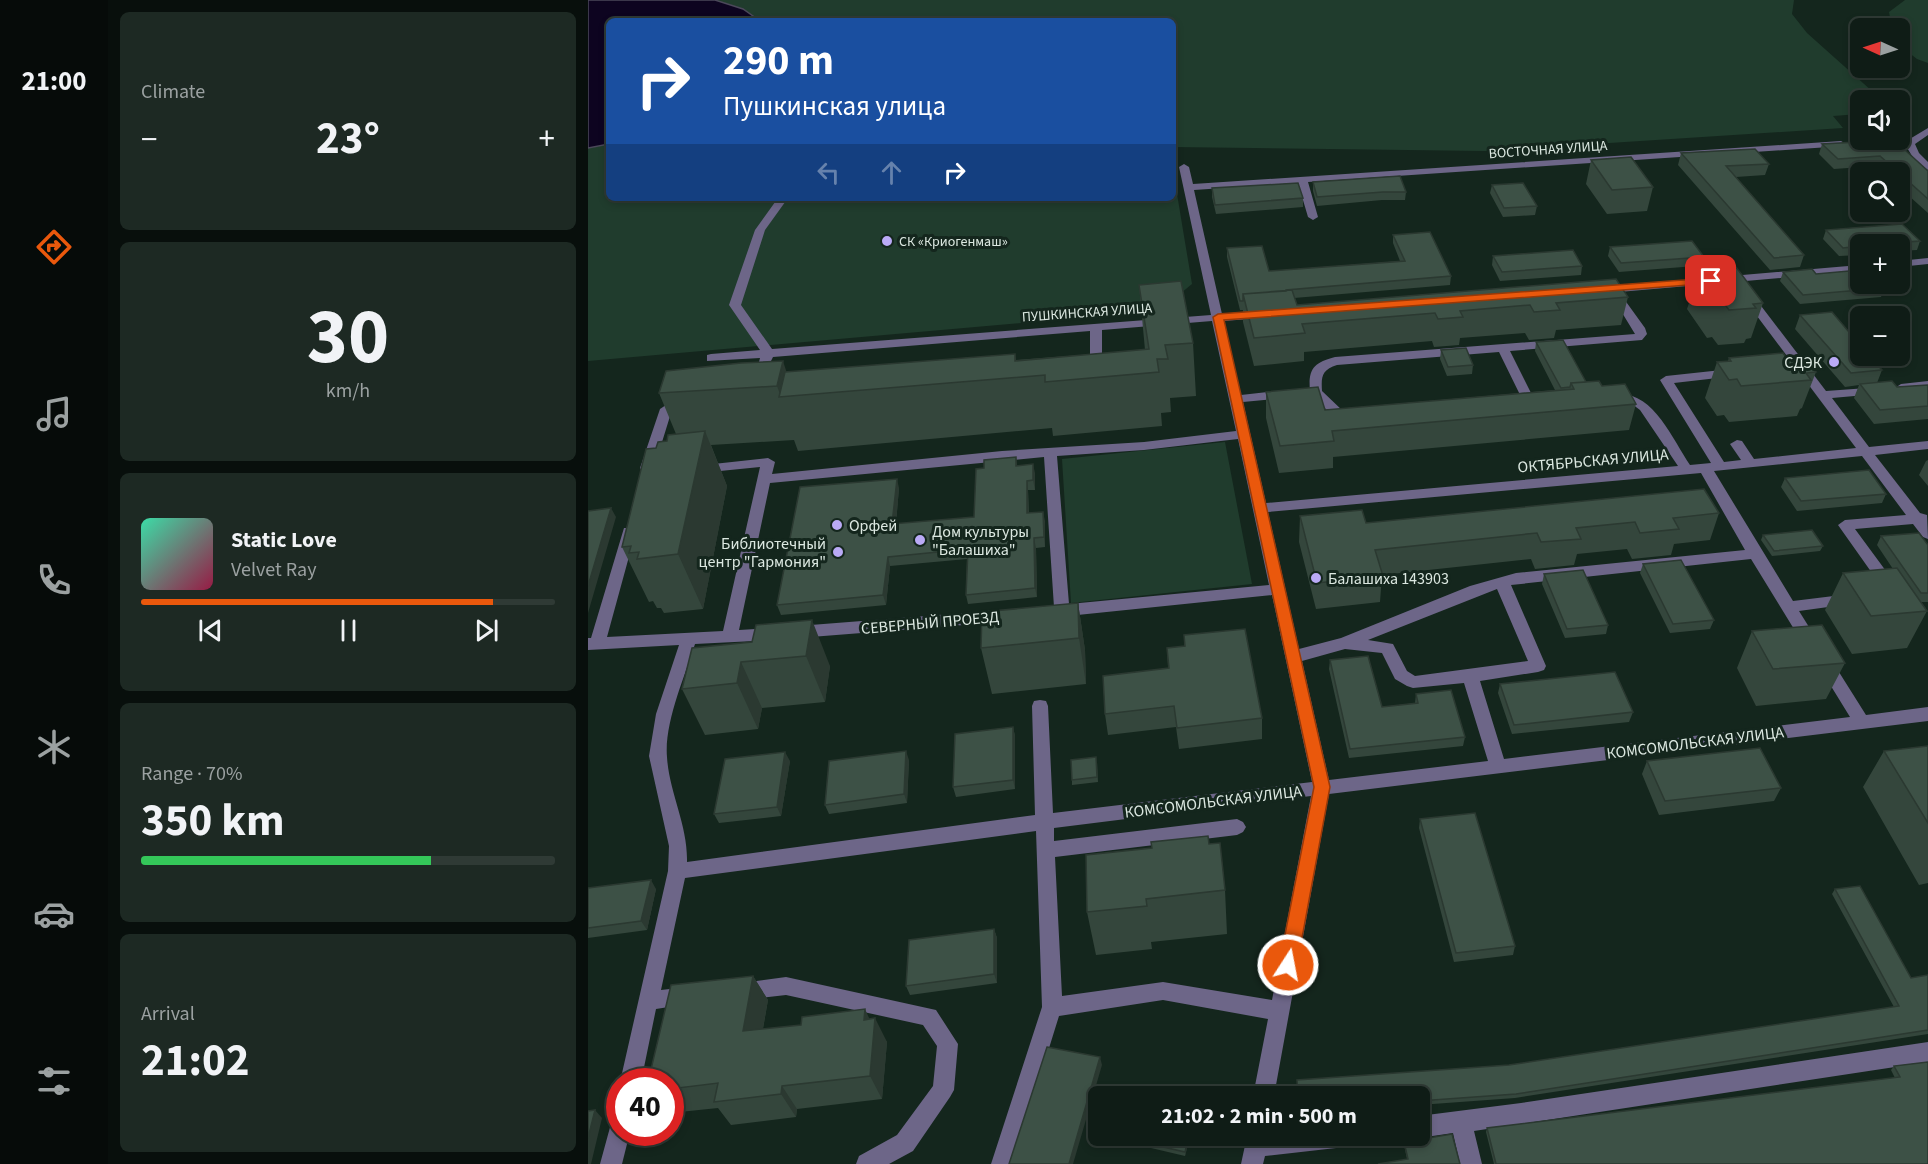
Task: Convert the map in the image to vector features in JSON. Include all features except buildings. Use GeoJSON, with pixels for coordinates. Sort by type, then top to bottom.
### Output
{"type":"FeatureCollection","features":[{"type":"Feature","properties":{"kind":"street"},"geometry":{"type":"LineString","coordinates":[[1928,131],[1910,143],[1911,149],[1928,167]]}},
{"type":"Feature","properties":{"kind":"street","name":"ВОСТОЧНАЯ УЛИЦА"},"geometry":{"type":"LineString","coordinates":[[1188,187],[1850,143]]}},
{"type":"Feature","properties":{"kind":"street"},"geometry":{"type":"LineString","coordinates":[[1184,166],[1322,787],[1266,1086]]}},
{"type":"Feature","properties":{"kind":"street"},"geometry":{"type":"LineString","coordinates":[[1302,180],[1313,217]]}},
{"type":"Feature","properties":{"kind":"street"},"geometry":{"type":"LineString","coordinates":[[762,373],[768,353],[735,305],[760,230],[781,201]]}},
{"type":"Feature","properties":{"kind":"street"},"geometry":{"type":"LineString","coordinates":[[1910,263],[1928,261]]}},
{"type":"Feature","properties":{"kind":"street"},"geometry":{"type":"LineString","coordinates":[[1588,291],[1850,269]]}},
{"type":"Feature","properties":{"kind":"street"},"geometry":{"type":"LineString","coordinates":[[1735,279],[1796,366],[1824,395],[1866,451],[1922,518],[1928,534]]}},
{"type":"Feature","properties":{"kind":"street"},"geometry":{"type":"LineString","coordinates":[[1305,392],[1321,366],[1335,361],[1638,337],[1641,334],[1638,328],[1611,289]]}},
{"type":"Feature","properties":{"kind":"street","name":"ПУШКИНСКАЯ УЛИЦА"},"geometry":{"type":"LineString","coordinates":[[711,358],[1275,313]]}},
{"type":"Feature","properties":{"kind":"street"},"geometry":{"type":"LineString","coordinates":[[1085,378],[1096,378],[1096,327]]}},
{"type":"Feature","properties":{"kind":"street"},"geometry":{"type":"LineString","coordinates":[[1502,346],[1531,405]]}},
{"type":"Feature","properties":{"kind":"street"},"geometry":{"type":"LineString","coordinates":[[1745,372],[1666,380],[1713,467],[1755,554],[1862,722]]}},
{"type":"Feature","properties":{"kind":"street"},"geometry":{"type":"LineString","coordinates":[[1824,395],[1928,385]]}},
{"type":"Feature","properties":{"kind":"street"},"geometry":{"type":"LineString","coordinates":[[1236,399],[1305,392],[1340,415],[1358,420],[1369,419]]}},
{"type":"Feature","properties":{"kind":"street"},"geometry":{"type":"LineString","coordinates":[[1602,399],[1625,398],[1635,400],[1646,407],[1687,470]]}},
{"type":"Feature","properties":{"kind":"street"},"geometry":{"type":"LineString","coordinates":[[648,478],[666,409],[699,407]]}},
{"type":"Feature","properties":{"kind":"street"},"geometry":{"type":"LineString","coordinates":[[765,479],[1245,434]]}},
{"type":"Feature","properties":{"kind":"street"},"geometry":{"type":"LineString","coordinates":[[1737,444],[1750,463]]}},
{"type":"Feature","properties":{"kind":"street","name":"ОКТЯБРЬСКАЯ УЛИЦА"},"geometry":{"type":"LineString","coordinates":[[1261,508],[1687,470],[1928,445]]}},
{"type":"Feature","properties":{"kind":"street"},"geometry":{"type":"LineString","coordinates":[[1050,453],[1062,610]]}},
{"type":"Feature","properties":{"kind":"street"},"geometry":{"type":"LineString","coordinates":[[690,470],[768,462],[730,636]]}},
{"type":"Feature","properties":{"kind":"street"},"geometry":{"type":"LineString","coordinates":[[1789,607],[1887,597],[1845,525],[1922,518]]}},
{"type":"Feature","properties":{"kind":"street"},"geometry":{"type":"LineString","coordinates":[[592,643],[632,519]]}},
{"type":"Feature","properties":{"kind":"street"},"geometry":{"type":"LineString","coordinates":[[1293,657],[1341,644],[1475,590],[1516,578],[1755,554]]}},
{"type":"Feature","properties":{"kind":"street"},"geometry":{"type":"LineString","coordinates":[[1341,644],[1387,648],[1401,675],[1413,682],[1538,666],[1502,582]]}},
{"type":"Feature","properties":{"kind":"street"},"geometry":{"type":"LineString","coordinates":[[1038,612],[1279,589]]}},
{"type":"Feature","properties":{"kind":"street","name":"СЕВЕРНЫЙ ПРОЕЗД"},"geometry":{"type":"LineString","coordinates":[[592,643],[864,628],[1015,614]]}},
{"type":"Feature","properties":{"kind":"street"},"geometry":{"type":"LineString","coordinates":[[633,1068],[677,871],[678,846],[658,756],[664,714],[689,639]]}},
{"type":"Feature","properties":{"kind":"street"},"geometry":{"type":"LineString","coordinates":[[1470,676],[1498,766]]}},
{"type":"Feature","properties":{"kind":"street"},"geometry":{"type":"LineString","coordinates":[[1002,1164],[1052,1007],[1040,706]]}},
{"type":"Feature","properties":{"kind":"street","name":"КОМСОМОЛЬСКАЯ УЛИЦА"},"geometry":{"type":"LineString","coordinates":[[677,871],[1043,822],[1928,714]]}},
{"type":"Feature","properties":{"kind":"street"},"geometry":{"type":"LineString","coordinates":[[1044,850],[1237,827]]}},
{"type":"Feature","properties":{"kind":"street"},"geometry":{"type":"LineString","coordinates":[[648,1001],[786,986],[929,1017],[948,1044],[943,1090],[905,1143],[867,1164]]}},
{"type":"Feature","properties":{"kind":"street"},"geometry":{"type":"LineString","coordinates":[[1052,1007],[1163,991],[1280,1011]]}},
{"type":"Feature","properties":{"kind":"street"},"geometry":{"type":"LineString","coordinates":[[1430,1125],[1928,1052]]}},
{"type":"Feature","properties":{"kind":"street"},"geometry":{"type":"LineString","coordinates":[[1461,1121],[1471,1164]]}},
{"type":"Feature","properties":{"kind":"street"},"geometry":{"type":"LineString","coordinates":[[611,1164],[616,1146]]}},
{"type":"Feature","properties":{"kind":"street"},"geometry":{"type":"LineString","coordinates":[[1255,1149],[1276,1146]]}},
{"type":"Feature","properties":{"kind":"green space"},"geometry":{"type":"Polygon","coordinates":[[[716,0],[1794,0],[1792,14],[1807,33],[1850,71],[1850,78],[1857,78],[1871,90],[1850,90],[1850,115],[1833,116],[1843,128],[1485,151],[1176,147],[1176,18],[756,18],[743,9],[716,0]]]}},
{"type":"Feature","properties":{"kind":"green space"},"geometry":{"type":"Polygon","coordinates":[[[1905,0],[1928,0],[1928,63],[1910,54],[1910,18],[1890,18],[1889,12],[1905,0]]]}},
{"type":"Feature","properties":{"kind":"green space","name":"СК «Криогенмаш»"},"geometry":{"type":"Polygon","coordinates":[[[606,145],[606,201],[1176,201],[1176,188],[1192,284],[1159,311],[588,361],[588,148],[606,145]]]}},
{"type":"Feature","properties":{"kind":"green space"},"geometry":{"type":"Polygon","coordinates":[[[1225,442],[1252,584],[1071,603],[1062,459],[1225,442]]]}},
{"type":"Feature","properties":{"kind":"shaded area"},"geometry":{"type":"Polygon","coordinates":[[[588,0],[715,0],[743,9],[756,18],[606,18],[606,145],[588,148],[588,0]]]}},
{"type":"Feature","properties":{"kind":"place","name":"СК «Криогенмаш»"},"geometry":{"type":"Point","coordinates":[887,241]}},
{"type":"Feature","properties":{"kind":"place","name":"СДЭК"},"geometry":{"type":"Point","coordinates":[1834,362]}},
{"type":"Feature","properties":{"kind":"place","name":"Орфей"},"geometry":{"type":"Point","coordinates":[837,525]}},
{"type":"Feature","properties":{"kind":"place","name":"Дом культуры \"Балашиха\""},"geometry":{"type":"Point","coordinates":[920,540]}},
{"type":"Feature","properties":{"kind":"place","name":"Библиотечный центр \"Гармония\""},"geometry":{"type":"Point","coordinates":[838,552]}},
{"type":"Feature","properties":{"kind":"place","name":"Балашиха 143903"},"geometry":{"type":"Point","coordinates":[1316,578]}},
{"type":"Feature","properties":{"kind":"route"},"geometry":{"type":"LineString","coordinates":[[1288,965],[1322,787],[1218,317],[1711,281]]}}]}
